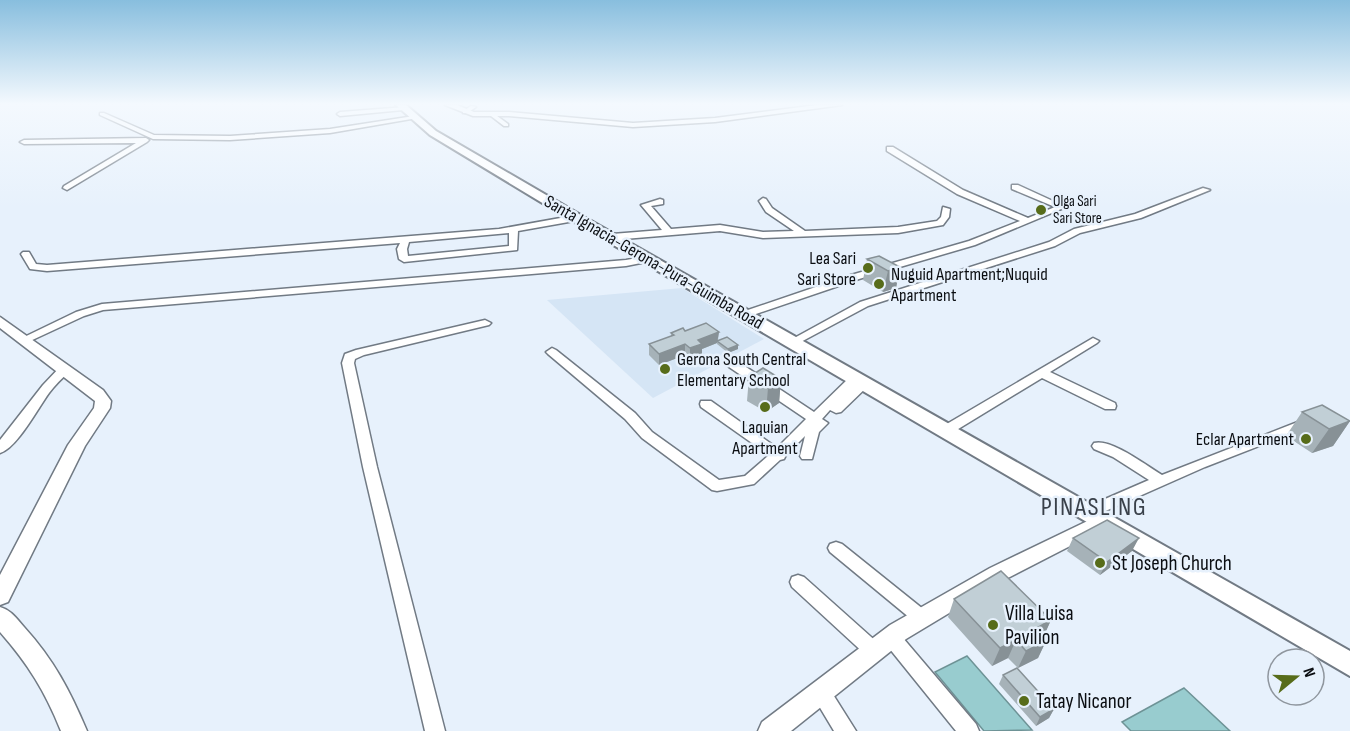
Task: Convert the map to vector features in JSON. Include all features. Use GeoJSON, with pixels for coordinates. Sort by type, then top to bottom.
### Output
{"type":"FeatureCollection","features":[{"type":"Feature","properties":{"kind":"main road","name":"Santa Ignacia-Gerona-Pura-Guimba Road"},"geometry":{"type":"LineString","coordinates":[[444,139],[1350,664]]}},
{"type":"Feature","properties":{"kind":"street"},"geometry":{"type":"LineString","coordinates":[[24,142],[144,139]]}},
{"type":"Feature","properties":{"kind":"street"},"geometry":{"type":"LineString","coordinates":[[68,189],[149,139]]}},
{"type":"Feature","properties":{"kind":"street"},"geometry":{"type":"LineString","coordinates":[[890,149],[960,192],[1028,221]]}},
{"type":"Feature","properties":{"kind":"street"},"geometry":{"type":"LineString","coordinates":[[746,314],[855,277],[972,243],[1062,207],[1015,187]]}},
{"type":"Feature","properties":{"kind":"street"},"geometry":{"type":"LineString","coordinates":[[793,342],[859,306],[881,297],[1052,244],[1077,231],[1138,216],[1206,190]]}},
{"type":"Feature","properties":{"kind":"street"},"geometry":{"type":"LineString","coordinates":[[763,201],[769,210],[801,232]]}},
{"type":"Feature","properties":{"kind":"street"},"geometry":{"type":"LineString","coordinates":[[660,202],[645,205],[669,233]]}},
{"type":"Feature","properties":{"kind":"street"},"geometry":{"type":"LineString","coordinates":[[612,237],[720,228],[757,235],[931,226],[943,221],[946,209]]}},
{"type":"Feature","properties":{"kind":"street"},"geometry":{"type":"LineString","coordinates":[[26,254],[33,267],[39,268],[513,230],[577,218]]}},
{"type":"Feature","properties":{"kind":"street"},"geometry":{"type":"LineString","coordinates":[[406,239],[402,249],[404,259],[468,255],[514,248],[513,230]]}},
{"type":"Feature","properties":{"kind":"street"},"geometry":{"type":"LineString","coordinates":[[24,340],[80,314],[102,308],[626,263],[648,259]]}},
{"type":"Feature","properties":{"kind":"street"},"geometry":{"type":"LineString","coordinates":[[0,321],[99,395],[103,401],[102,408],[74,450],[0,596]]}},
{"type":"Feature","properties":{"kind":"street"},"geometry":{"type":"LineString","coordinates":[[435,731],[370,466],[348,363],[349,357],[360,352],[485,323]]}},
{"type":"Feature","properties":{"kind":"street"},"geometry":{"type":"LineString","coordinates":[[945,431],[1093,341]]}},
{"type":"Feature","properties":{"kind":"street"},"geometry":{"type":"LineString","coordinates":[[552,352],[630,416],[647,435],[717,486],[749,480],[779,456],[815,419],[859,381]]}},
{"type":"Feature","properties":{"kind":"street"},"geometry":{"type":"LineString","coordinates":[[733,364],[815,419]]}},
{"type":"Feature","properties":{"kind":"street"},"geometry":{"type":"LineString","coordinates":[[0,448],[29,417],[54,378],[65,369]]}},
{"type":"Feature","properties":{"kind":"street"},"geometry":{"type":"LineString","coordinates":[[1042,373],[1110,406]]}},
{"type":"Feature","properties":{"kind":"street"},"geometry":{"type":"LineString","coordinates":[[807,456],[813,430],[859,381]]}},
{"type":"Feature","properties":{"kind":"street"},"geometry":{"type":"LineString","coordinates":[[706,404],[779,456]]}},
{"type":"Feature","properties":{"kind":"street"},"geometry":{"type":"LineString","coordinates":[[771,731],[882,643],[1094,517],[1161,481],[1281,430],[1322,419]]}},
{"type":"Feature","properties":{"kind":"street"},"geometry":{"type":"LineString","coordinates":[[1099,446],[1119,454],[1161,481]]}},
{"type":"Feature","properties":{"kind":"street"},"geometry":{"type":"LineString","coordinates":[[836,548],[921,618]]}},
{"type":"Feature","properties":{"kind":"street"},"geometry":{"type":"LineString","coordinates":[[798,582],[882,643],[969,731]]}},
{"type":"Feature","properties":{"kind":"street"},"geometry":{"type":"LineString","coordinates":[[0,616],[32,652],[56,688],[74,731]]}},
{"type":"Feature","properties":{"kind":"street"},"geometry":{"type":"LineString","coordinates":[[820,691],[846,731]]}},
{"type":"Feature","properties":{"kind":"shaded area","name":"Gerona South Central Elementary School"},"geometry":{"type":"Polygon","coordinates":[[[682,288],[764,339],[653,398],[547,300],[682,288]]]}},
{"type":"Feature","properties":{"kind":"shaded area"},"geometry":{"type":"Polygon","coordinates":[[[967,656],[1032,730],[984,731],[935,672],[967,656]]]}},
{"type":"Feature","properties":{"kind":"shaded area"},"geometry":{"type":"Polygon","coordinates":[[[1184,688],[1230,731],[1131,731],[1122,722],[1184,688]]]}},
{"type":"Feature","properties":{"kind":"building"},"geometry":{"type":"Polygon","coordinates":[[[879,256],[900,267],[888,271],[867,259],[879,256]]]}},
{"type":"Feature","properties":{"kind":"building"},"geometry":{"type":"Polygon","coordinates":[[[706,323],[719,332],[698,340],[702,344],[690,348],[685,344],[659,354],[649,344],[674,335],[671,333],[683,328],[685,331],[706,323]]]}},
{"type":"Feature","properties":{"kind":"building"},"geometry":{"type":"Polygon","coordinates":[[[727,337],[738,345],[728,349],[717,341],[727,337]]]}},
{"type":"Feature","properties":{"kind":"building"},"geometry":{"type":"Polygon","coordinates":[[[763,368],[781,379],[768,388],[749,377],[763,368]]]}},
{"type":"Feature","properties":{"kind":"building"},"geometry":{"type":"Polygon","coordinates":[[[1322,405],[1350,421],[1329,429],[1302,412],[1322,405]]]}},
{"type":"Feature","properties":{"kind":"building"},"geometry":{"type":"Polygon","coordinates":[[[1107,520],[1139,538],[1107,562],[1073,538],[1107,520]]]}},
{"type":"Feature","properties":{"kind":"building"},"geometry":{"type":"Polygon","coordinates":[[[1001,571],[1051,620],[1035,629],[1046,641],[1026,651],[1016,640],[1000,648],[954,599],[1001,571]]]}},
{"type":"Feature","properties":{"kind":"building"},"geometry":{"type":"Polygon","coordinates":[[[1017,668],[1054,709],[1040,717],[1003,675],[1017,668]]]}},
{"type":"Feature","properties":{"kind":"place","name":"Olga Sari Sari Store"},"geometry":{"type":"Point","coordinates":[1041,210]}},
{"type":"Feature","properties":{"kind":"place","name":"Lea Sari Sari Store"},"geometry":{"type":"Point","coordinates":[868,268]}},
{"type":"Feature","properties":{"kind":"place","name":"Nuguid Apartment;Nuquid Apartment"},"geometry":{"type":"Point","coordinates":[879,284]}},
{"type":"Feature","properties":{"kind":"place","name":"Gerona South Central Elementary School"},"geometry":{"type":"Point","coordinates":[665,369]}},
{"type":"Feature","properties":{"kind":"place","name":"Laquian Apartment"},"geometry":{"type":"Point","coordinates":[765,407]}},
{"type":"Feature","properties":{"kind":"place","name":"Eclar Apartment"},"geometry":{"type":"Point","coordinates":[1306,439]}},
{"type":"Feature","properties":{"kind":"place","name":"St Joseph Church"},"geometry":{"type":"Point","coordinates":[1100,563]}},
{"type":"Feature","properties":{"kind":"place","name":"Villa Luisa Pavilion"},"geometry":{"type":"Point","coordinates":[993,625]}},
{"type":"Feature","properties":{"kind":"place","name":"Tatay Nicanor"},"geometry":{"type":"Point","coordinates":[1024,701]}},
{"type":"Feature","properties":{"kind":"district","name":"PINASLING"},"geometry":{"type":"Point","coordinates":[1094,506]}}]}
